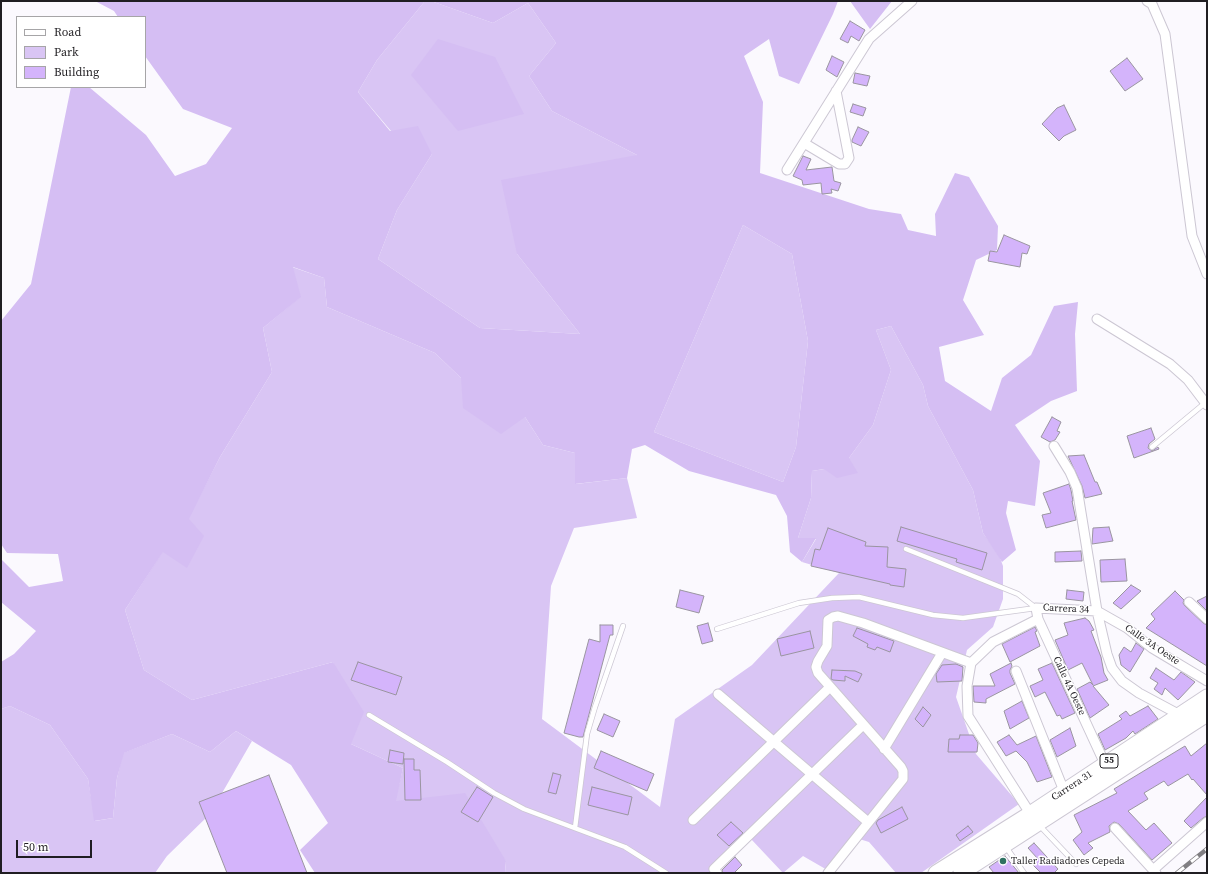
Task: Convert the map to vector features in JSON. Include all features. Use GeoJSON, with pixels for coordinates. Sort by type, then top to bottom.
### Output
{"type":"FeatureCollection","features":[{"type":"Feature","properties":{"kind":"highway","name":"Carrera 31"},"geometry":{"type":"LineString","coordinates":[[1033,819],[1064,791],[1207,697]]}},
{"type":"Feature","properties":{"kind":"highway","name":"Carrera 31"},"geometry":{"type":"LineString","coordinates":[[936,873],[1001,839],[1207,714]]}},
{"type":"Feature","properties":{"kind":"highway","name":"Carrera 31"},"geometry":{"type":"LineString","coordinates":[[970,869],[1001,839]]}},
{"type":"Feature","properties":{"kind":"street"},"geometry":{"type":"LineString","coordinates":[[786,170],[869,39],[912,1]]}},
{"type":"Feature","properties":{"kind":"street"},"geometry":{"type":"LineString","coordinates":[[1147,1],[1152,4],[1165,34],[1192,236],[1207,274]]}},
{"type":"Feature","properties":{"kind":"street"},"geometry":{"type":"LineString","coordinates":[[804,143],[839,164],[845,164],[849,158],[836,91]]}},
{"type":"Feature","properties":{"kind":"street"},"geometry":{"type":"LineString","coordinates":[[1097,319],[1170,364],[1188,380],[1206,404]]}},
{"type":"Feature","properties":{"kind":"street"},"geometry":{"type":"LineString","coordinates":[[1054,446],[1070,472],[1077,488],[1097,611],[1107,654],[1112,668],[1122,681],[1139,693],[1180,715]]}},
{"type":"Feature","properties":{"kind":"street"},"geometry":{"type":"LineString","coordinates":[[1189,602],[1207,619]]}},
{"type":"Feature","properties":{"kind":"street","name":"Carrera 34"},"geometry":{"type":"LineString","coordinates":[[1036,608],[1097,611]]}},
{"type":"Feature","properties":{"kind":"street","name":"Calle 4A Oeste"},"geometry":{"type":"LineString","coordinates":[[1036,608],[1038,619],[1105,764]]}},
{"type":"Feature","properties":{"kind":"street","name":"Calle 3A Oeste"},"geometry":{"type":"LineString","coordinates":[[1097,611],[1127,628],[1152,648],[1207,681]]}},
{"type":"Feature","properties":{"kind":"street"},"geometry":{"type":"LineString","coordinates":[[828,873],[903,779],[903,771],[818,673],[816,667],[818,661],[827,646],[828,620],[833,617],[863,622],[971,663]]}},
{"type":"Feature","properties":{"kind":"street"},"geometry":{"type":"LineString","coordinates":[[1033,819],[968,716],[967,686],[971,663],[993,642],[1038,619]]}},
{"type":"Feature","properties":{"kind":"street"},"geometry":{"type":"LineString","coordinates":[[884,749],[942,653]]}},
{"type":"Feature","properties":{"kind":"street"},"geometry":{"type":"LineString","coordinates":[[1016,671],[1064,791]]}},
{"type":"Feature","properties":{"kind":"street"},"geometry":{"type":"LineString","coordinates":[[693,820],[830,687]]}},
{"type":"Feature","properties":{"kind":"street"},"geometry":{"type":"LineString","coordinates":[[718,694],[868,822]]}},
{"type":"Feature","properties":{"kind":"street"},"geometry":{"type":"LineString","coordinates":[[718,873],[714,869],[863,725]]}},
{"type":"Feature","properties":{"kind":"street"},"geometry":{"type":"LineString","coordinates":[[1115,828],[1154,871],[1207,822]]}},
{"type":"Feature","properties":{"kind":"lane"},"geometry":{"type":"LineString","coordinates":[[1152,447],[1206,404]]}},
{"type":"Feature","properties":{"kind":"lane"},"geometry":{"type":"LineString","coordinates":[[906,549],[1018,594],[1036,608]]}},
{"type":"Feature","properties":{"kind":"lane"},"geometry":{"type":"LineString","coordinates":[[717,629],[799,603],[832,598],[859,597],[933,616],[963,618],[1036,608]]}},
{"type":"Feature","properties":{"kind":"lane"},"geometry":{"type":"LineString","coordinates":[[575,828],[587,734],[623,626]]}},
{"type":"Feature","properties":{"kind":"lane"},"geometry":{"type":"LineString","coordinates":[[369,715],[447,762],[494,793],[524,809],[625,847],[666,873]]}},
{"type":"Feature","properties":{"kind":"lane"},"geometry":{"type":"LineString","coordinates":[[1033,819],[1076,864]]}},
{"type":"Feature","properties":{"kind":"lane"},"geometry":{"type":"LineString","coordinates":[[1001,839],[1024,873]]}},
{"type":"Feature","properties":{"kind":"green space"},"geometry":{"type":"Polygon","coordinates":[[[425,1],[431,1],[493,23],[528,3],[556,43],[529,76],[552,111],[637,155],[517,254],[580,334],[480,328],[378,259],[397,210],[432,154],[391,131],[358,92],[377,60],[425,1]]]}},
{"type":"Feature","properties":{"kind":"green space"},"geometry":{"type":"Polygon","coordinates":[[[743,225],[792,254],[808,341],[796,447],[783,482],[654,432],[743,225]]]}},
{"type":"Feature","properties":{"kind":"green space"},"geometry":{"type":"Polygon","coordinates":[[[292,267],[324,278],[327,307],[435,353],[461,378],[525,417],[543,445],[575,453],[576,484],[627,478],[637,518],[574,528],[551,586],[542,719],[660,807],[675,719],[752,665],[839,573],[802,562],[816,539],[798,538],[811,498],[812,471],[824,469],[849,458],[873,425],[891,370],[876,330],[891,326],[923,385],[928,406],[973,490],[983,533],[999,555],[1003,566],[1003,599],[993,627],[967,650],[956,697],[976,754],[1019,804],[921,873],[896,873],[869,842],[856,838],[829,871],[803,856],[783,873],[751,839],[718,868],[723,873],[505,873],[506,861],[395,801],[403,768],[351,744],[333,662],[192,700],[144,670],[125,610],[163,551],[188,519],[220,457],[272,372],[263,328],[300,297],[292,267]]]}},
{"type":"Feature","properties":{"kind":"green space"},"geometry":{"type":"Polygon","coordinates":[[[10,706],[50,725],[88,779],[95,821],[113,818],[117,778],[123,753],[172,734],[210,752],[236,731],[252,741],[210,814],[167,856],[155,873],[1,873],[1,709],[10,706]]]}},
{"type":"Feature","properties":{"kind":"shaded area"},"geometry":{"type":"Polygon","coordinates":[[[95,1],[425,1],[377,60],[358,92],[390,131],[418,126],[432,154],[397,210],[378,259],[480,328],[580,334],[517,254],[501,180],[637,155],[552,111],[529,76],[556,43],[528,3],[493,23],[431,1],[838,1],[799,84],[779,76],[769,39],[744,56],[763,102],[760,173],[869,209],[901,214],[908,230],[936,236],[935,214],[955,173],[969,177],[998,226],[997,250],[976,260],[963,300],[984,335],[939,347],[945,381],[991,411],[1002,378],[1031,355],[1054,306],[1078,302],[1075,334],[1077,391],[1051,401],[1015,425],[1040,461],[1035,506],[1008,501],[1006,513],[1016,550],[1002,562],[983,533],[973,490],[928,406],[923,385],[891,326],[876,330],[891,370],[873,425],[849,458],[858,473],[837,478],[824,469],[812,471],[811,498],[798,538],[816,538],[802,562],[790,552],[787,516],[776,495],[689,471],[645,445],[632,449],[627,478],[575,484],[575,453],[543,445],[525,417],[501,434],[463,408],[461,378],[435,353],[327,307],[324,278],[293,267],[301,297],[263,328],[272,372],[220,457],[189,519],[204,536],[187,568],[163,552],[125,610],[144,670],[192,700],[333,662],[364,712],[351,744],[403,768],[396,801],[465,793],[506,861],[505,873],[315,873],[300,850],[328,823],[291,765],[236,731],[210,752],[172,734],[124,753],[117,778],[113,818],[94,821],[88,779],[50,725],[10,706],[1,709],[1,662],[14,654],[36,631],[1,602],[1,559],[29,587],[63,581],[58,554],[7,553],[1,544],[1,321],[31,284],[71,88],[90,88],[146,135],[175,176],[206,164],[232,128],[183,109],[146,57],[146,16],[117,16],[114,11],[95,1]],[[743,225],[654,432],[783,482],[796,447],[808,341],[792,254],[743,225]]]}},
{"type":"Feature","properties":{"kind":"shaded area"},"geometry":{"type":"Polygon","coordinates":[[[850,1],[892,1],[870,29],[850,1]]]}},
{"type":"Feature","properties":{"kind":"shaded area"},"geometry":{"type":"Polygon","coordinates":[[[438,39],[495,57],[524,114],[458,131],[411,75],[438,39]]]}},
{"type":"Feature","properties":{"kind":"building"},"geometry":{"type":"Polygon","coordinates":[[[850,21],[865,30],[859,41],[851,36],[848,43],[840,39],[850,21]]]}},
{"type":"Feature","properties":{"kind":"building"},"geometry":{"type":"Polygon","coordinates":[[[832,56],[844,62],[837,77],[826,70],[832,56]]]}},
{"type":"Feature","properties":{"kind":"building"},"geometry":{"type":"Polygon","coordinates":[[[1127,58],[1143,79],[1125,91],[1110,71],[1127,58]]]}},
{"type":"Feature","properties":{"kind":"building"},"geometry":{"type":"Polygon","coordinates":[[[855,73],[870,76],[867,86],[853,83],[855,73]]]}},
{"type":"Feature","properties":{"kind":"building"},"geometry":{"type":"Polygon","coordinates":[[[853,104],[866,108],[863,116],[850,112],[853,104]]]}},
{"type":"Feature","properties":{"kind":"building"},"geometry":{"type":"Polygon","coordinates":[[[1064,105],[1076,130],[1064,136],[1059,141],[1042,124],[1057,108],[1064,105]]]}},
{"type":"Feature","properties":{"kind":"building"},"geometry":{"type":"Polygon","coordinates":[[[858,127],[869,132],[861,146],[852,142],[858,127]]]}},
{"type":"Feature","properties":{"kind":"building"},"geometry":{"type":"Polygon","coordinates":[[[803,156],[811,159],[806,170],[832,167],[834,181],[841,183],[838,191],[831,189],[832,193],[822,194],[821,183],[803,185],[802,180],[793,176],[803,156]]]}},
{"type":"Feature","properties":{"kind":"building"},"geometry":{"type":"Polygon","coordinates":[[[1004,235],[1030,246],[1027,254],[1022,253],[1020,267],[988,261],[990,251],[997,252],[1004,235]]]}},
{"type":"Feature","properties":{"kind":"building"},"geometry":{"type":"Polygon","coordinates":[[[1052,417],[1061,422],[1057,431],[1060,432],[1055,440],[1050,442],[1041,437],[1052,417]]]}},
{"type":"Feature","properties":{"kind":"building"},"geometry":{"type":"Polygon","coordinates":[[[1151,428],[1155,439],[1149,444],[1148,448],[1152,451],[1158,447],[1159,449],[1134,458],[1127,436],[1151,428]]]}},
{"type":"Feature","properties":{"kind":"building"},"geometry":{"type":"Polygon","coordinates":[[[1084,455],[1095,482],[1097,482],[1102,494],[1085,498],[1082,486],[1068,456],[1084,455]]]}},
{"type":"Feature","properties":{"kind":"building"},"geometry":{"type":"Polygon","coordinates":[[[1069,484],[1076,520],[1046,528],[1042,515],[1051,513],[1043,493],[1069,484]]]}},
{"type":"Feature","properties":{"kind":"building"},"geometry":{"type":"Polygon","coordinates":[[[901,527],[987,553],[982,570],[956,562],[957,559],[897,541],[901,527]]]}},
{"type":"Feature","properties":{"kind":"building"},"geometry":{"type":"Polygon","coordinates":[[[1109,527],[1113,541],[1092,544],[1093,528],[1109,527]]]}},
{"type":"Feature","properties":{"kind":"building"},"geometry":{"type":"Polygon","coordinates":[[[828,528],[866,542],[865,546],[888,547],[887,567],[906,569],[904,587],[811,566],[815,549],[820,550],[828,528]]]}},
{"type":"Feature","properties":{"kind":"building"},"geometry":{"type":"Polygon","coordinates":[[[1081,551],[1082,561],[1055,562],[1055,552],[1081,551]]]}},
{"type":"Feature","properties":{"kind":"building"},"geometry":{"type":"Polygon","coordinates":[[[1125,559],[1127,581],[1101,582],[1100,560],[1125,559]]]}},
{"type":"Feature","properties":{"kind":"building"},"geometry":{"type":"Polygon","coordinates":[[[1131,585],[1141,591],[1121,609],[1113,603],[1131,585]]]}},
{"type":"Feature","properties":{"kind":"building"},"geometry":{"type":"Polygon","coordinates":[[[680,590],[704,596],[699,613],[676,607],[680,590]]]}},
{"type":"Feature","properties":{"kind":"building"},"geometry":{"type":"Polygon","coordinates":[[[1067,590],[1084,592],[1083,601],[1066,599],[1067,590]]]}},
{"type":"Feature","properties":{"kind":"building"},"geometry":{"type":"Polygon","coordinates":[[[1175,591],[1184,600],[1183,603],[1185,606],[1207,625],[1207,666],[1146,628],[1155,619],[1151,614],[1175,591]]]}},
{"type":"Feature","properties":{"kind":"building"},"geometry":{"type":"Polygon","coordinates":[[[1207,596],[1207,611],[1197,601],[1207,596]]]}},
{"type":"Feature","properties":{"kind":"building"},"geometry":{"type":"Polygon","coordinates":[[[1085,618],[1089,621],[1094,630],[1091,631],[1101,657],[1104,673],[1108,680],[1093,686],[1109,705],[1090,718],[1077,689],[1090,682],[1093,685],[1082,663],[1068,670],[1055,640],[1068,635],[1064,623],[1085,618]]]}},
{"type":"Feature","properties":{"kind":"building"},"geometry":{"type":"Polygon","coordinates":[[[708,623],[713,641],[702,644],[697,626],[708,623]]]}},
{"type":"Feature","properties":{"kind":"building"},"geometry":{"type":"Polygon","coordinates":[[[600,625],[613,625],[613,635],[610,635],[583,737],[579,737],[564,733],[589,639],[600,642],[600,625]]]}},
{"type":"Feature","properties":{"kind":"building"},"geometry":{"type":"Polygon","coordinates":[[[1035,627],[1037,631],[1035,632],[1040,646],[1010,662],[1002,644],[1035,627]]]}},
{"type":"Feature","properties":{"kind":"building"},"geometry":{"type":"Polygon","coordinates":[[[857,628],[894,641],[890,652],[877,647],[875,650],[867,647],[868,644],[853,636],[857,628]]]}},
{"type":"Feature","properties":{"kind":"building"},"geometry":{"type":"Polygon","coordinates":[[[810,631],[814,648],[781,656],[777,639],[810,631]]]}},
{"type":"Feature","properties":{"kind":"building"},"geometry":{"type":"Polygon","coordinates":[[[1136,643],[1144,649],[1130,672],[1121,665],[1119,655],[1124,647],[1131,652],[1136,643]]]}},
{"type":"Feature","properties":{"kind":"building"},"geometry":{"type":"Polygon","coordinates":[[[358,662],[402,677],[396,695],[351,680],[358,662]]]}},
{"type":"Feature","properties":{"kind":"building"},"geometry":{"type":"Polygon","coordinates":[[[1011,663],[1012,666],[1010,673],[1015,684],[986,699],[986,703],[974,702],[973,686],[995,686],[990,674],[1011,663]]]}},
{"type":"Feature","properties":{"kind":"building"},"geometry":{"type":"Polygon","coordinates":[[[1052,663],[1075,713],[1062,719],[1060,715],[1057,716],[1045,692],[1035,697],[1030,686],[1043,680],[1038,669],[1052,663]]]}},
{"type":"Feature","properties":{"kind":"building"},"geometry":{"type":"Polygon","coordinates":[[[956,664],[963,667],[962,681],[937,682],[936,674],[942,665],[956,664]]]}},
{"type":"Feature","properties":{"kind":"building"},"geometry":{"type":"Polygon","coordinates":[[[1156,668],[1174,680],[1181,672],[1195,682],[1178,700],[1165,688],[1162,695],[1154,689],[1158,683],[1150,678],[1156,668]]]}},
{"type":"Feature","properties":{"kind":"building"},"geometry":{"type":"Polygon","coordinates":[[[832,670],[855,671],[862,674],[858,682],[845,676],[845,681],[833,680],[831,679],[832,670]]]}},
{"type":"Feature","properties":{"kind":"building"},"geometry":{"type":"Polygon","coordinates":[[[1022,701],[1029,718],[1010,729],[1004,711],[1022,701]]]}},
{"type":"Feature","properties":{"kind":"building"},"geometry":{"type":"Polygon","coordinates":[[[1148,706],[1158,719],[1135,734],[1133,731],[1126,738],[1105,750],[1098,734],[1122,719],[1119,716],[1126,711],[1130,716],[1148,706]]]}},
{"type":"Feature","properties":{"kind":"building"},"geometry":{"type":"Polygon","coordinates":[[[923,707],[931,715],[923,727],[915,719],[923,707]]]}},
{"type":"Feature","properties":{"kind":"building"},"geometry":{"type":"Polygon","coordinates":[[[604,714],[620,721],[613,737],[597,730],[604,714]]]}},
{"type":"Feature","properties":{"kind":"building"},"geometry":{"type":"Polygon","coordinates":[[[1070,728],[1076,746],[1057,757],[1050,740],[1070,728]]]}},
{"type":"Feature","properties":{"kind":"building"},"geometry":{"type":"Polygon","coordinates":[[[960,735],[973,735],[978,743],[977,752],[948,752],[949,739],[959,739],[960,735]]]}},
{"type":"Feature","properties":{"kind":"building"},"geometry":{"type":"Polygon","coordinates":[[[1009,735],[1017,745],[1036,736],[1052,777],[1037,782],[1027,762],[1016,751],[1006,756],[997,742],[1009,735]]]}},
{"type":"Feature","properties":{"kind":"building"},"geometry":{"type":"Polygon","coordinates":[[[1207,743],[1207,795],[1188,774],[1168,786],[1164,781],[1144,793],[1148,799],[1128,811],[1146,830],[1154,823],[1172,843],[1152,860],[1119,824],[1114,822],[1109,826],[1110,832],[1088,843],[1093,848],[1084,855],[1073,840],[1082,832],[1074,815],[1117,793],[1114,789],[1185,746],[1191,756],[1207,743]]]}},
{"type":"Feature","properties":{"kind":"building"},"geometry":{"type":"Polygon","coordinates":[[[390,750],[404,753],[403,764],[388,762],[390,750]]]}},
{"type":"Feature","properties":{"kind":"building"},"geometry":{"type":"Polygon","coordinates":[[[601,751],[654,774],[647,791],[594,768],[601,751]]]}},
{"type":"Feature","properties":{"kind":"building"},"geometry":{"type":"Polygon","coordinates":[[[404,759],[414,759],[414,770],[420,770],[421,800],[405,800],[404,759]]]}},
{"type":"Feature","properties":{"kind":"building"},"geometry":{"type":"Polygon","coordinates":[[[553,773],[561,775],[556,794],[548,792],[553,773]]]}},
{"type":"Feature","properties":{"kind":"building"},"geometry":{"type":"Polygon","coordinates":[[[269,775],[307,873],[227,873],[199,802],[269,775]]]}},
{"type":"Feature","properties":{"kind":"building"},"geometry":{"type":"Polygon","coordinates":[[[477,787],[493,797],[478,822],[461,812],[477,787]]]}},
{"type":"Feature","properties":{"kind":"building"},"geometry":{"type":"Polygon","coordinates":[[[592,787],[632,797],[628,815],[588,805],[592,787]]]}},
{"type":"Feature","properties":{"kind":"building"},"geometry":{"type":"Polygon","coordinates":[[[1207,797],[1207,816],[1191,828],[1184,821],[1207,797]]]}},
{"type":"Feature","properties":{"kind":"building"},"geometry":{"type":"Polygon","coordinates":[[[902,807],[908,819],[881,833],[876,823],[878,820],[902,807]]]}},
{"type":"Feature","properties":{"kind":"building"},"geometry":{"type":"Polygon","coordinates":[[[731,822],[743,833],[729,846],[717,835],[731,822]]]}},
{"type":"Feature","properties":{"kind":"building"},"geometry":{"type":"Polygon","coordinates":[[[968,826],[973,832],[960,841],[956,835],[968,826]]]}},
{"type":"Feature","properties":{"kind":"building"},"geometry":{"type":"Polygon","coordinates":[[[1034,843],[1058,869],[1054,873],[1041,873],[1032,864],[1038,859],[1028,848],[1034,843]]]}},
{"type":"Feature","properties":{"kind":"building","name":"Taller Radiadores Cepeda"},"geometry":{"type":"Polygon","coordinates":[[[1005,856],[1019,873],[994,873],[989,867],[1005,856]]]}},
{"type":"Feature","properties":{"kind":"building"},"geometry":{"type":"Polygon","coordinates":[[[735,857],[742,865],[734,873],[723,873],[722,870],[735,857]]]}},
{"type":"Feature","properties":{"kind":"railway"},"geometry":{"type":"LineString","coordinates":[[1177,873],[1207,849]]}},
{"type":"Feature","properties":{"kind":"place","name":"Taller Radiadores Cepeda"},"geometry":{"type":"Point","coordinates":[1003,861]}}]}
